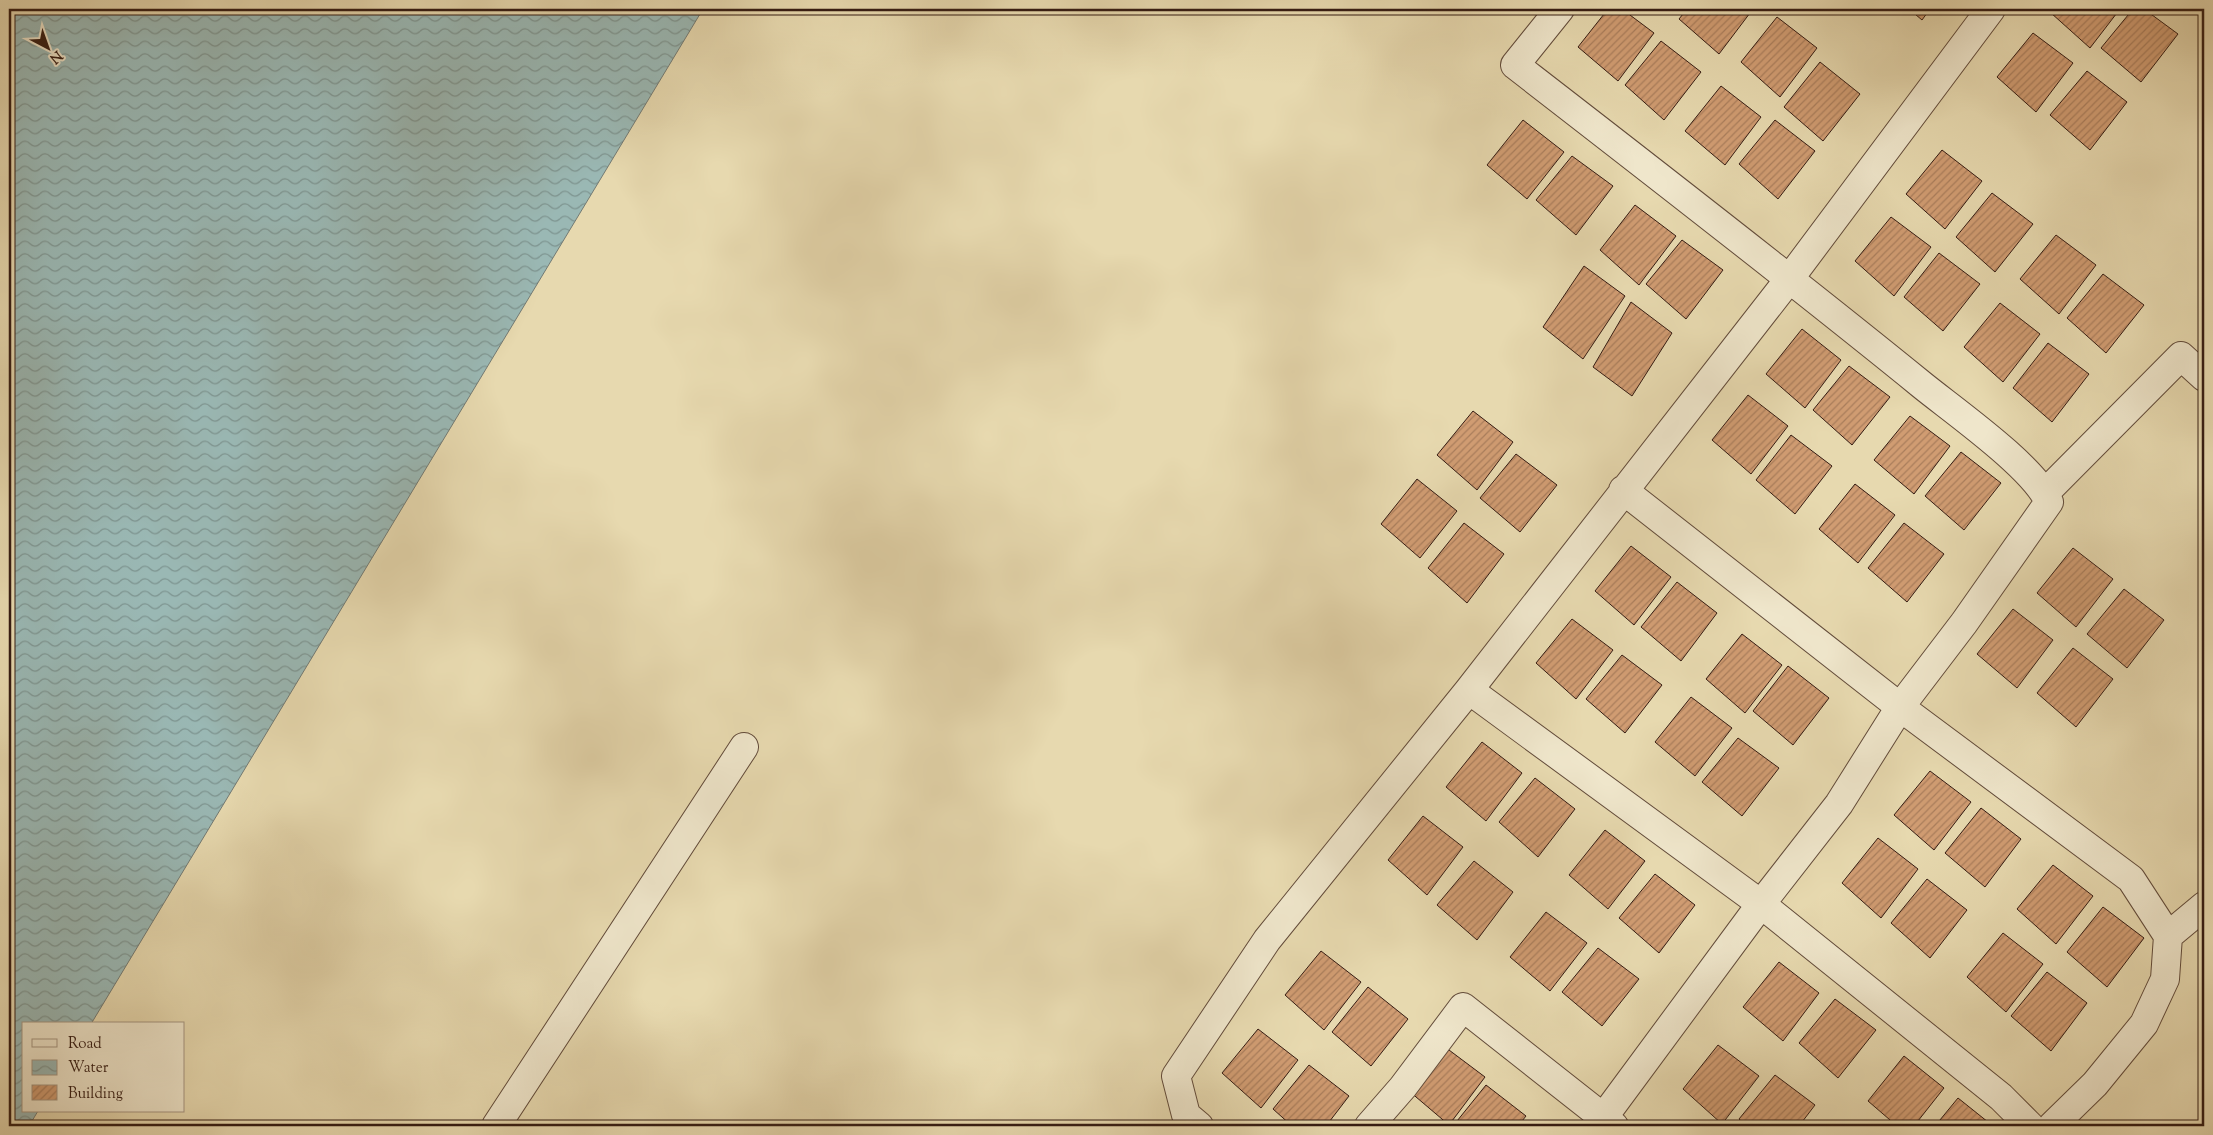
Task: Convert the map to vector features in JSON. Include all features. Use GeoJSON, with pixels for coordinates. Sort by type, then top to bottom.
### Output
{"type":"FeatureCollection","features":[{"type":"Feature","properties":{"kind":"street"},"geometry":{"type":"LineString","coordinates":[[1368,1126],[1403,1087],[1463,1007],[1605,1123],[1761,904],[1839,804],[1900,707],[2027,536],[2049,502],[2045,493],[2009,456],[1790,278],[1515,65],[1560,9]]}},
{"type":"Feature","properties":{"kind":"street"},"geometry":{"type":"LineString","coordinates":[[1199,1126],[1186,1115],[1176,1076],[1268,940],[1469,690],[1790,278],[1991,9]]}},
{"type":"Feature","properties":{"kind":"street"},"geometry":{"type":"LineString","coordinates":[[2045,493],[2181,356],[2204,376]]}},
{"type":"Feature","properties":{"kind":"street"},"geometry":{"type":"LineString","coordinates":[[1623,490],[1900,707],[2131,879],[2168,936],[2164,979],[2144,1024],[2095,1084],[2052,1126]]}},
{"type":"Feature","properties":{"kind":"street"},"geometry":{"type":"LineString","coordinates":[[1469,690],[1761,904],[2001,1096],[2030,1126]]}},
{"type":"Feature","properties":{"kind":"street"},"geometry":{"type":"LineString","coordinates":[[496,1126],[744,747]]}},
{"type":"Feature","properties":{"kind":"street"},"geometry":{"type":"LineString","coordinates":[[2168,936],[2204,906]]}},
{"type":"Feature","properties":{"kind":"water"},"geometry":{"type":"Polygon","coordinates":[[[9,9],[703,9],[92,1022],[22,1022],[22,1112],[37,1112],[29,1126],[9,1126],[9,9]]]}},
{"type":"Feature","properties":{"kind":"building"},"geometry":{"type":"Polygon","coordinates":[[[1608,9],[1622,9],[1654,33],[1618,81],[1578,47],[1608,9]]]}},
{"type":"Feature","properties":{"kind":"building"},"geometry":{"type":"Polygon","coordinates":[[[1687,9],[1753,9],[1719,54],[1679,19],[1687,9]]]}},
{"type":"Feature","properties":{"kind":"building"},"geometry":{"type":"Polygon","coordinates":[[[1909,9],[1930,9],[1922,20],[1909,9]]]}},
{"type":"Feature","properties":{"kind":"building"},"geometry":{"type":"Polygon","coordinates":[[[2055,9],[2120,9],[2090,48],[2051,13],[2055,9]]]}},
{"type":"Feature","properties":{"kind":"building"},"geometry":{"type":"Polygon","coordinates":[[[2133,9],[2144,9],[2178,34],[2141,82],[2101,48],[2133,9]]]}},
{"type":"Feature","properties":{"kind":"building"},"geometry":{"type":"Polygon","coordinates":[[[1777,17],[1817,48],[1780,97],[1741,62],[1777,17]]]}},
{"type":"Feature","properties":{"kind":"building"},"geometry":{"type":"Polygon","coordinates":[[[2033,33],[2073,63],[2036,112],[1997,77],[2033,33]]]}},
{"type":"Feature","properties":{"kind":"building"},"geometry":{"type":"Polygon","coordinates":[[[1661,41],[1701,72],[1664,120],[1625,85],[1661,41]]]}},
{"type":"Feature","properties":{"kind":"building"},"geometry":{"type":"Polygon","coordinates":[[[1820,62],[1860,94],[1823,141],[1784,107],[1820,62]]]}},
{"type":"Feature","properties":{"kind":"building"},"geometry":{"type":"Polygon","coordinates":[[[2087,71],[2127,102],[2090,150],[2050,115],[2087,71]]]}},
{"type":"Feature","properties":{"kind":"building"},"geometry":{"type":"Polygon","coordinates":[[[1721,86],[1761,117],[1725,165],[1685,131],[1721,86]]]}},
{"type":"Feature","properties":{"kind":"building"},"geometry":{"type":"Polygon","coordinates":[[[1523,120],[1564,152],[1527,199],[1487,165],[1523,120]]]}},
{"type":"Feature","properties":{"kind":"building"},"geometry":{"type":"Polygon","coordinates":[[[1775,120],[1815,151],[1778,199],[1739,164],[1775,120]]]}},
{"type":"Feature","properties":{"kind":"building"},"geometry":{"type":"Polygon","coordinates":[[[1942,150],[1982,181],[1945,229],[1906,194],[1942,150]]]}},
{"type":"Feature","properties":{"kind":"building"},"geometry":{"type":"Polygon","coordinates":[[[1572,156],[1613,186],[1576,235],[1536,200],[1572,156]]]}},
{"type":"Feature","properties":{"kind":"building"},"geometry":{"type":"Polygon","coordinates":[[[1992,193],[2033,224],[1995,272],[1956,237],[1992,193]]]}},
{"type":"Feature","properties":{"kind":"building"},"geometry":{"type":"Polygon","coordinates":[[[1635,205],[1676,236],[1639,285],[1600,250],[1635,205]]]}},
{"type":"Feature","properties":{"kind":"building"},"geometry":{"type":"Polygon","coordinates":[[[1891,217],[1931,247],[1894,296],[1855,261],[1891,217]]]}},
{"type":"Feature","properties":{"kind":"building"},"geometry":{"type":"Polygon","coordinates":[[[2056,235],[2096,265],[2059,314],[2020,279],[2056,235]]]}},
{"type":"Feature","properties":{"kind":"building"},"geometry":{"type":"Polygon","coordinates":[[[1682,240],[1723,270],[1686,319],[1646,284],[1682,240]]]}},
{"type":"Feature","properties":{"kind":"building"},"geometry":{"type":"Polygon","coordinates":[[[1939,253],[1980,284],[1943,331],[1904,297],[1939,253]]]}},
{"type":"Feature","properties":{"kind":"building"},"geometry":{"type":"Polygon","coordinates":[[[1584,266],[1625,296],[1583,359],[1543,327],[1584,266]]]}},
{"type":"Feature","properties":{"kind":"building"},"geometry":{"type":"Polygon","coordinates":[[[2103,274],[2144,305],[2106,353],[2067,318],[2103,274]]]}},
{"type":"Feature","properties":{"kind":"building"},"geometry":{"type":"Polygon","coordinates":[[[1631,302],[1672,333],[1632,396],[1593,367],[1631,302]]]}},
{"type":"Feature","properties":{"kind":"building"},"geometry":{"type":"Polygon","coordinates":[[[2000,303],[2040,334],[2003,382],[1964,347],[2000,303]]]}},
{"type":"Feature","properties":{"kind":"building"},"geometry":{"type":"Polygon","coordinates":[[[1802,329],[1841,360],[1805,408],[1766,374],[1802,329]]]}},
{"type":"Feature","properties":{"kind":"building"},"geometry":{"type":"Polygon","coordinates":[[[2048,343],[2089,374],[2052,422],[2013,388],[2048,343]]]}},
{"type":"Feature","properties":{"kind":"building"},"geometry":{"type":"Polygon","coordinates":[[[1849,366],[1890,397],[1852,445],[1813,410],[1849,366]]]}},
{"type":"Feature","properties":{"kind":"building"},"geometry":{"type":"Polygon","coordinates":[[[1748,395],[1788,426],[1751,474],[1712,440],[1748,395]]]}},
{"type":"Feature","properties":{"kind":"building"},"geometry":{"type":"Polygon","coordinates":[[[1473,411],[1513,442],[1477,490],[1437,455],[1473,411]]]}},
{"type":"Feature","properties":{"kind":"building"},"geometry":{"type":"Polygon","coordinates":[[[1910,416],[1950,446],[1914,494],[1874,460],[1910,416]]]}},
{"type":"Feature","properties":{"kind":"building"},"geometry":{"type":"Polygon","coordinates":[[[1791,435],[1832,466],[1795,514],[1756,480],[1791,435]]]}},
{"type":"Feature","properties":{"kind":"building"},"geometry":{"type":"Polygon","coordinates":[[[1961,452],[2001,483],[1964,530],[1925,496],[1961,452]]]}},
{"type":"Feature","properties":{"kind":"building"},"geometry":{"type":"Polygon","coordinates":[[[1516,454],[1557,485],[1520,532],[1480,498],[1516,454]]]}},
{"type":"Feature","properties":{"kind":"building"},"geometry":{"type":"Polygon","coordinates":[[[1417,479],[1457,511],[1420,558],[1381,524],[1417,479]]]}},
{"type":"Feature","properties":{"kind":"building"},"geometry":{"type":"Polygon","coordinates":[[[1855,484],[1895,515],[1858,563],[1819,529],[1855,484]]]}},
{"type":"Feature","properties":{"kind":"building"},"geometry":{"type":"Polygon","coordinates":[[[1464,523],[1504,554],[1467,603],[1428,568],[1464,523]]]}},
{"type":"Feature","properties":{"kind":"building"},"geometry":{"type":"Polygon","coordinates":[[[1904,523],[1944,554],[1907,602],[1868,568],[1904,523]]]}},
{"type":"Feature","properties":{"kind":"building"},"geometry":{"type":"Polygon","coordinates":[[[1631,546],[1671,577],[1634,625],[1595,591],[1631,546]]]}},
{"type":"Feature","properties":{"kind":"building"},"geometry":{"type":"Polygon","coordinates":[[[2073,548],[2113,579],[2076,627],[2037,593],[2073,548]]]}},
{"type":"Feature","properties":{"kind":"building"},"geometry":{"type":"Polygon","coordinates":[[[1677,582],[1717,613],[1681,661],[1641,627],[1677,582]]]}},
{"type":"Feature","properties":{"kind":"building"},"geometry":{"type":"Polygon","coordinates":[[[2124,589],[2164,620],[2127,668],[2087,634],[2124,589]]]}},
{"type":"Feature","properties":{"kind":"building"},"geometry":{"type":"Polygon","coordinates":[[[2013,609],[2053,640],[2017,688],[1977,654],[2013,609]]]}},
{"type":"Feature","properties":{"kind":"building"},"geometry":{"type":"Polygon","coordinates":[[[1572,619],[1613,650],[1576,699],[1536,663],[1572,619]]]}},
{"type":"Feature","properties":{"kind":"building"},"geometry":{"type":"Polygon","coordinates":[[[1742,634],[1782,665],[1745,713],[1706,679],[1742,634]]]}},
{"type":"Feature","properties":{"kind":"building"},"geometry":{"type":"Polygon","coordinates":[[[2073,648],[2113,679],[2076,727],[2037,693],[2073,648]]]}},
{"type":"Feature","properties":{"kind":"building"},"geometry":{"type":"Polygon","coordinates":[[[1622,655],[1662,685],[1625,733],[1586,699],[1622,655]]]}},
{"type":"Feature","properties":{"kind":"building"},"geometry":{"type":"Polygon","coordinates":[[[1788,666],[1829,698],[1793,745],[1753,711],[1788,666]]]}},
{"type":"Feature","properties":{"kind":"building"},"geometry":{"type":"Polygon","coordinates":[[[1691,697],[1732,728],[1695,776],[1655,742],[1691,697]]]}},
{"type":"Feature","properties":{"kind":"building"},"geometry":{"type":"Polygon","coordinates":[[[1738,738],[1779,768],[1742,816],[1702,782],[1738,738]]]}},
{"type":"Feature","properties":{"kind":"building"},"geometry":{"type":"Polygon","coordinates":[[[1482,742],[1522,773],[1486,821],[1446,787],[1482,742]]]}},
{"type":"Feature","properties":{"kind":"building"},"geometry":{"type":"Polygon","coordinates":[[[1930,771],[1971,802],[1934,850],[1894,815],[1930,771]]]}},
{"type":"Feature","properties":{"kind":"building"},"geometry":{"type":"Polygon","coordinates":[[[1535,778],[1575,809],[1538,857],[1499,822],[1535,778]]]}},
{"type":"Feature","properties":{"kind":"building"},"geometry":{"type":"Polygon","coordinates":[[[1981,808],[2021,839],[1985,887],[1945,853],[1981,808]]]}},
{"type":"Feature","properties":{"kind":"building"},"geometry":{"type":"Polygon","coordinates":[[[1423,816],[1463,847],[1427,895],[1388,860],[1423,816]]]}},
{"type":"Feature","properties":{"kind":"building"},"geometry":{"type":"Polygon","coordinates":[[[1605,830],[1645,861],[1608,909],[1569,875],[1605,830]]]}},
{"type":"Feature","properties":{"kind":"building"},"geometry":{"type":"Polygon","coordinates":[[[1878,838],[1918,869],[1881,918],[1842,883],[1878,838]]]}},
{"type":"Feature","properties":{"kind":"building"},"geometry":{"type":"Polygon","coordinates":[[[1474,861],[1513,892],[1477,940],[1437,905],[1474,861]]]}},
{"type":"Feature","properties":{"kind":"building"},"geometry":{"type":"Polygon","coordinates":[[[2053,865],[2093,896],[2056,944],[2017,909],[2053,865]]]}},
{"type":"Feature","properties":{"kind":"building"},"geometry":{"type":"Polygon","coordinates":[[[1655,874],[1695,905],[1659,953],[1619,918],[1655,874]]]}},
{"type":"Feature","properties":{"kind":"building"},"geometry":{"type":"Polygon","coordinates":[[[1927,879],[1967,910],[1930,958],[1891,923],[1927,879]]]}},
{"type":"Feature","properties":{"kind":"building"},"geometry":{"type":"Polygon","coordinates":[[[2103,907],[2144,938],[2107,987],[2067,952],[2103,907]]]}},
{"type":"Feature","properties":{"kind":"building"},"geometry":{"type":"Polygon","coordinates":[[[1546,912],[1587,943],[1550,991],[1510,957],[1546,912]]]}},
{"type":"Feature","properties":{"kind":"building"},"geometry":{"type":"Polygon","coordinates":[[[2003,933],[2043,964],[2006,1012],[1967,977],[2003,933]]]}},
{"type":"Feature","properties":{"kind":"building"},"geometry":{"type":"Polygon","coordinates":[[[1598,948],[1639,979],[1602,1026],[1562,992],[1598,948]]]}},
{"type":"Feature","properties":{"kind":"building"},"geometry":{"type":"Polygon","coordinates":[[[1321,951],[1361,982],[1324,1030],[1285,995],[1321,951]]]}},
{"type":"Feature","properties":{"kind":"building"},"geometry":{"type":"Polygon","coordinates":[[[1779,962],[1819,993],[1783,1041],[1743,1007],[1779,962]]]}},
{"type":"Feature","properties":{"kind":"building"},"geometry":{"type":"Polygon","coordinates":[[[2047,972],[2087,1003],[2051,1051],[2011,1016],[2047,972]]]}},
{"type":"Feature","properties":{"kind":"building"},"geometry":{"type":"Polygon","coordinates":[[[1368,987],[1408,1019],[1371,1066],[1332,1032],[1368,987]]]}},
{"type":"Feature","properties":{"kind":"building"},"geometry":{"type":"Polygon","coordinates":[[[1835,999],[1876,1030],[1838,1078],[1799,1043],[1835,999]]]}},
{"type":"Feature","properties":{"kind":"building"},"geometry":{"type":"Polygon","coordinates":[[[1258,1029],[1298,1060],[1261,1108],[1222,1073],[1258,1029]]]}},
{"type":"Feature","properties":{"kind":"building"},"geometry":{"type":"Polygon","coordinates":[[[1718,1045],[1759,1076],[1722,1124],[1683,1089],[1718,1045]]]}},
{"type":"Feature","properties":{"kind":"building"},"geometry":{"type":"Polygon","coordinates":[[[1445,1047],[1485,1077],[1449,1125],[1409,1091],[1445,1047]]]}},
{"type":"Feature","properties":{"kind":"building"},"geometry":{"type":"Polygon","coordinates":[[[1904,1056],[1944,1088],[1914,1126],[1897,1126],[1868,1101],[1904,1056]]]}},
{"type":"Feature","properties":{"kind":"building"},"geometry":{"type":"Polygon","coordinates":[[[1309,1065],[1349,1096],[1326,1126],[1292,1126],[1273,1109],[1309,1065]]]}},
{"type":"Feature","properties":{"kind":"building"},"geometry":{"type":"Polygon","coordinates":[[[1775,1075],[1815,1105],[1799,1126],[1747,1126],[1739,1119],[1775,1075]]]}},
{"type":"Feature","properties":{"kind":"building"},"geometry":{"type":"Polygon","coordinates":[[[1486,1085],[1526,1116],[1518,1126],[1453,1126],[1486,1085]]]}},
{"type":"Feature","properties":{"kind":"building"},"geometry":{"type":"Polygon","coordinates":[[[1958,1098],[1993,1126],[1935,1126],[1958,1098]]]}}]}
